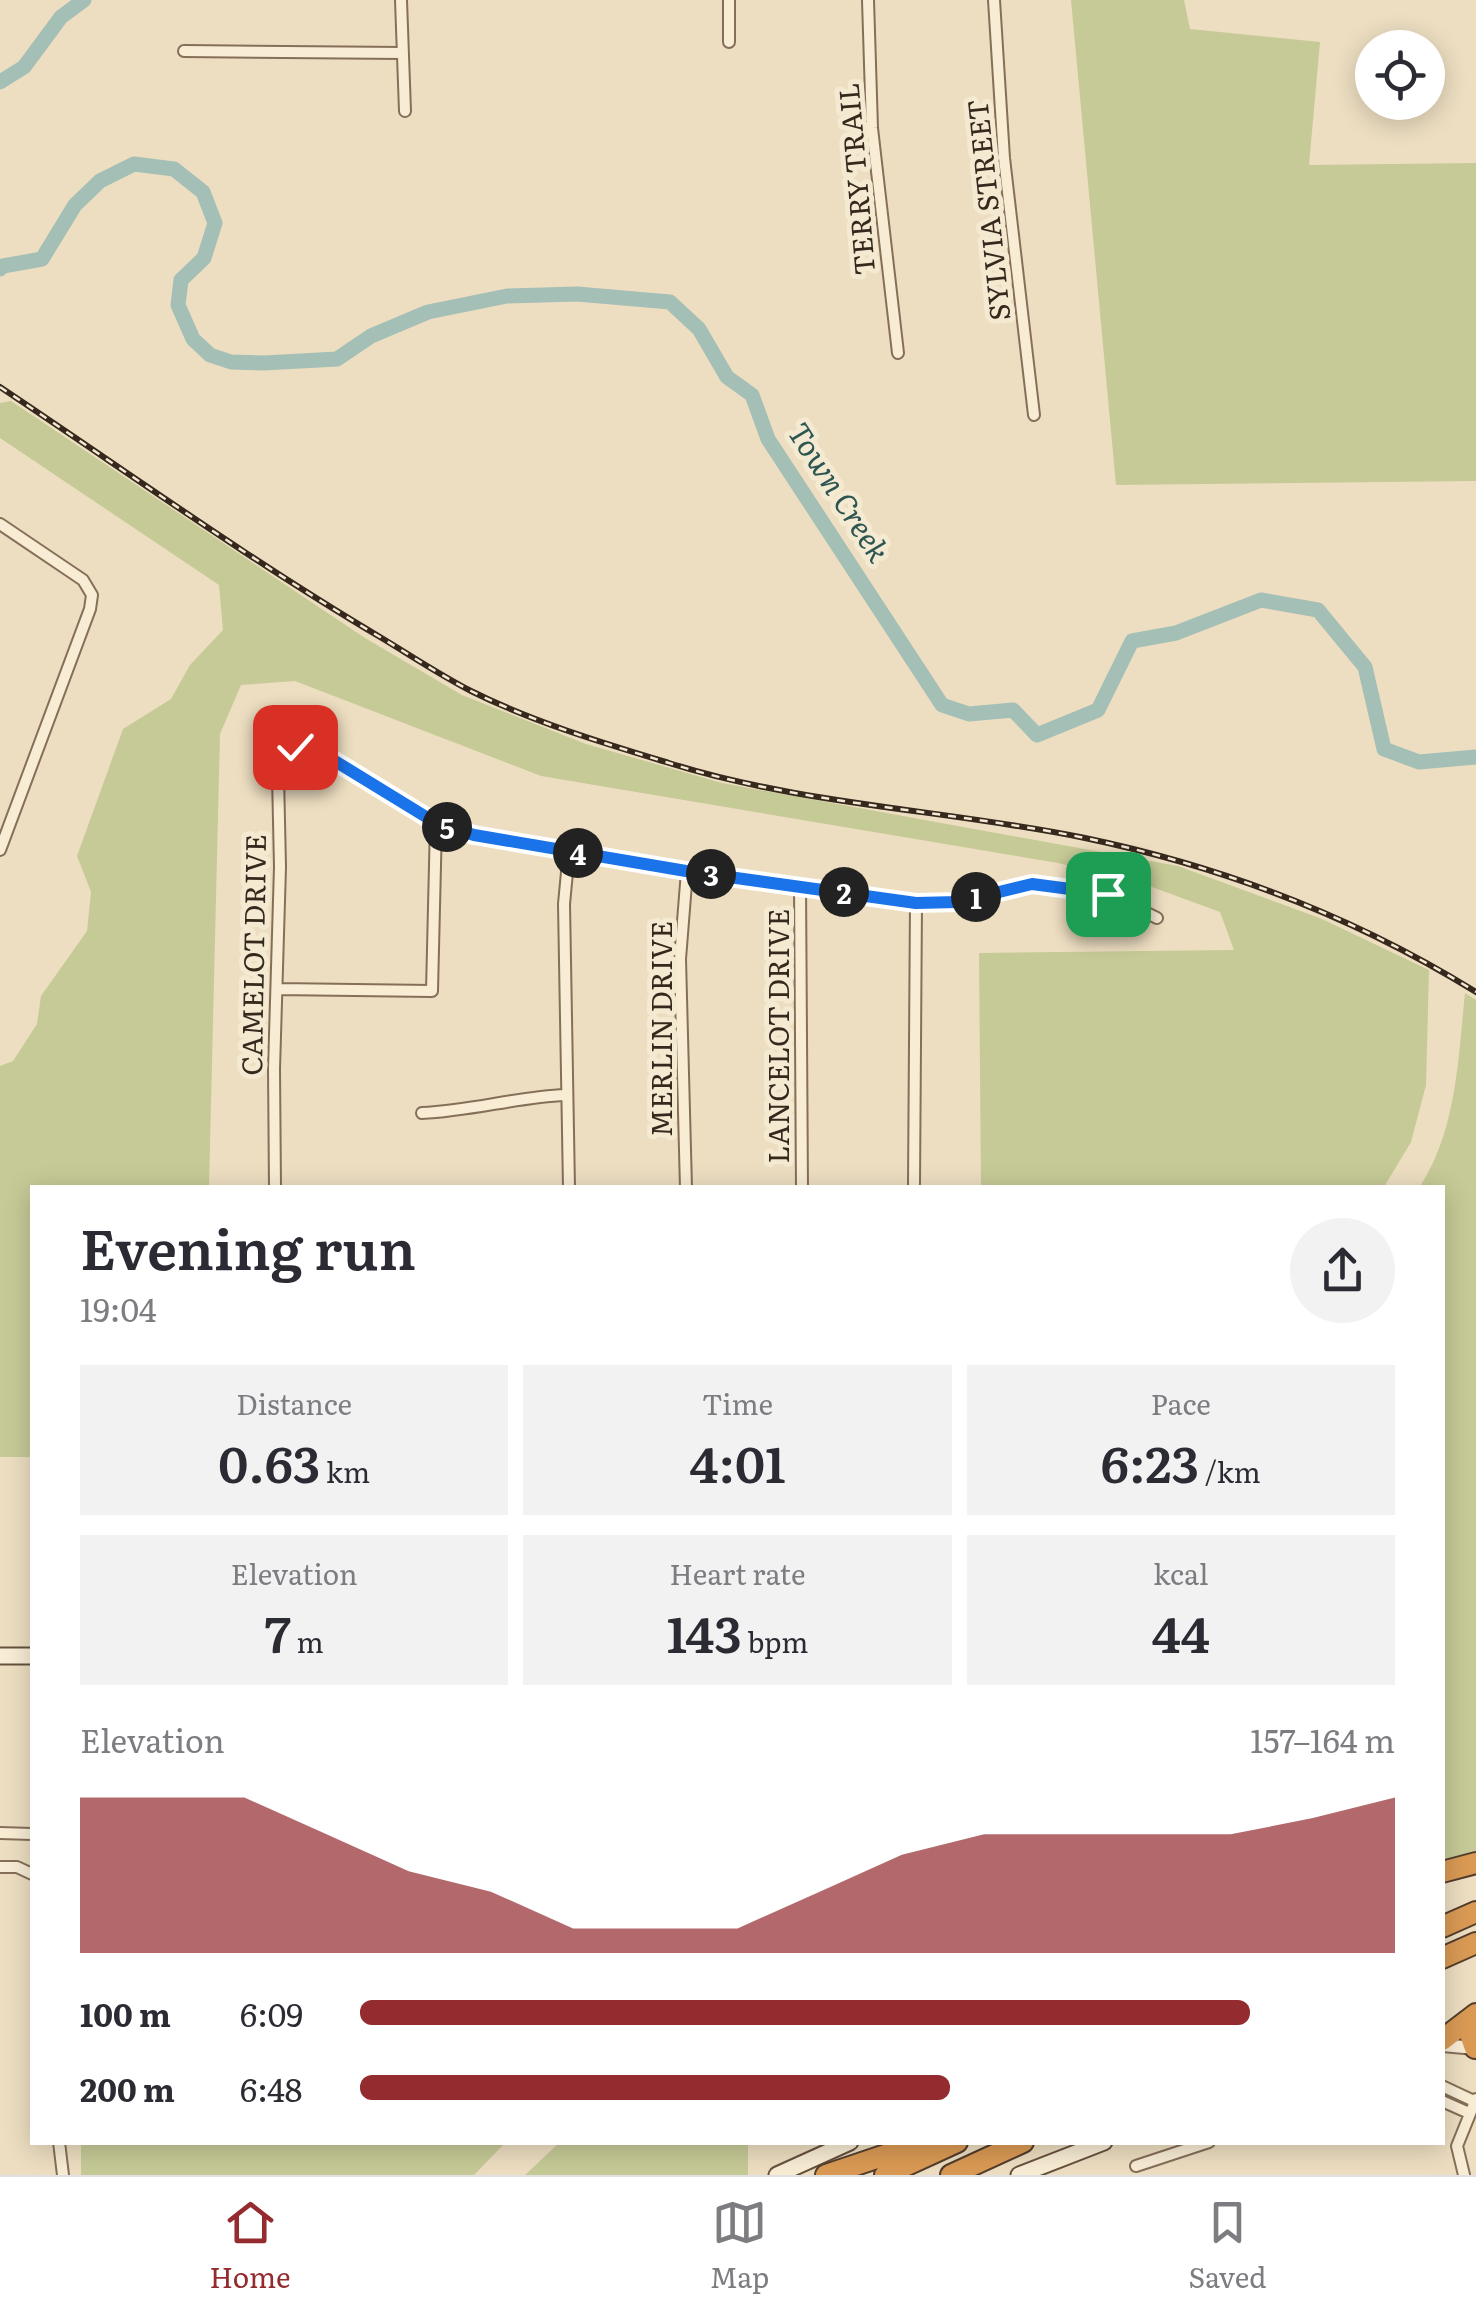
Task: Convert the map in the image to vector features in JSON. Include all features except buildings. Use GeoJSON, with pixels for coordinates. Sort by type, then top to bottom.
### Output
{"type":"FeatureCollection","features":[{"type":"Feature","properties":{"kind":"highway"},"geometry":{"type":"LineString","coordinates":[[1445,1871],[1476,1862]]}},
{"type":"Feature","properties":{"kind":"highway"},"geometry":{"type":"LineString","coordinates":[[1445,1926],[1476,1912]]}},
{"type":"Feature","properties":{"kind":"highway"},"geometry":{"type":"LineString","coordinates":[[1445,1957],[1476,1943]]}},
{"type":"Feature","properties":{"kind":"highway"},"geometry":{"type":"LineString","coordinates":[[1445,2040],[1471,2018]]}},
{"type":"Feature","properties":{"kind":"highway"},"geometry":{"type":"LineString","coordinates":[[1471,2018],[1476,2048]]}},
{"type":"Feature","properties":{"kind":"highway"},"geometry":{"type":"LineString","coordinates":[[826,2175],[915,2145]]}},
{"type":"Feature","properties":{"kind":"highway"},"geometry":{"type":"LineString","coordinates":[[885,2175],[950,2145]]}},
{"type":"Feature","properties":{"kind":"highway"},"geometry":{"type":"LineString","coordinates":[[952,2175],[1017,2145]]}},
{"type":"Feature","properties":{"kind":"main road"},"geometry":{"type":"LineString","coordinates":[[0,1656],[30,1656]]}},
{"type":"Feature","properties":{"kind":"main road"},"geometry":{"type":"LineString","coordinates":[[777,2175],[843,2145]]}},
{"type":"Feature","properties":{"kind":"main road"},"geometry":{"type":"LineString","coordinates":[[1019,2175],[1096,2145]]}},
{"type":"Feature","properties":{"kind":"street"},"geometry":{"type":"LineString","coordinates":[[402,0],[404,111]]}},
{"type":"Feature","properties":{"kind":"street"},"geometry":{"type":"LineString","coordinates":[[729,0],[729,42]]}},
{"type":"Feature","properties":{"kind":"street","name":"TERRY TRAIL"},"geometry":{"type":"LineString","coordinates":[[868,0],[872,128],[898,352]]}},
{"type":"Feature","properties":{"kind":"street","name":"SYLVIA STREET"},"geometry":{"type":"LineString","coordinates":[[994,0],[1004,158],[1034,415]]}},
{"type":"Feature","properties":{"kind":"street"},"geometry":{"type":"LineString","coordinates":[[184,51],[403,53]]}},
{"type":"Feature","properties":{"kind":"street"},"geometry":{"type":"LineString","coordinates":[[0,850],[90,609],[92,594],[83,580],[1,528]]}},
{"type":"Feature","properties":{"kind":"street","name":"CAMELOT DRIVE"},"geometry":{"type":"LineString","coordinates":[[275,1185],[278,774],[282,758],[295,747],[312,747],[436,823]]}},
{"type":"Feature","properties":{"kind":"street"},"geometry":{"type":"LineString","coordinates":[[277,989],[432,991],[436,823],[474,835],[686,871],[916,903],[958,902],[1032,884],[1108,894],[1157,918]]}},
{"type":"Feature","properties":{"kind":"street"},"geometry":{"type":"LineString","coordinates":[[569,851],[564,904],[569,1185]]}},
{"type":"Feature","properties":{"kind":"street","name":"MERLIN DRIVE"},"geometry":{"type":"LineString","coordinates":[[686,871],[680,959],[686,1185]]}},
{"type":"Feature","properties":{"kind":"street","name":"LANCELOT DRIVE"},"geometry":{"type":"LineString","coordinates":[[800,885],[802,1185]]}},
{"type":"Feature","properties":{"kind":"street"},"geometry":{"type":"LineString","coordinates":[[914,1184],[916,903]]}},
{"type":"Feature","properties":{"kind":"street"},"geometry":{"type":"LineString","coordinates":[[422,1114],[466,1112],[530,1096],[566,1095]]}},
{"type":"Feature","properties":{"kind":"street"},"geometry":{"type":"LineString","coordinates":[[0,1833],[30,1834]]}},
{"type":"Feature","properties":{"kind":"street"},"geometry":{"type":"LineString","coordinates":[[0,1867],[17,1867],[30,1873]]}},
{"type":"Feature","properties":{"kind":"street"},"geometry":{"type":"LineString","coordinates":[[1445,2043],[1476,2048]]}},
{"type":"Feature","properties":{"kind":"street"},"geometry":{"type":"LineString","coordinates":[[1445,2087],[1475,2100],[1457,2146],[1464,2175]]}},
{"type":"Feature","properties":{"kind":"street"},"geometry":{"type":"LineString","coordinates":[[1445,2103],[1469,2113]]}},
{"type":"Feature","properties":{"kind":"street"},"geometry":{"type":"LineString","coordinates":[[59,2145],[63,2175]]}},
{"type":"Feature","properties":{"kind":"street"},"geometry":{"type":"LineString","coordinates":[[1136,2166],[1201,2145]]}},
{"type":"Feature","properties":{"kind":"green space"},"geometry":{"type":"Polygon","coordinates":[[[1071,0],[1184,0],[1190,29],[1320,42],[1309,165],[1476,163],[1476,481],[1116,485],[1071,0]]]}},
{"type":"Feature","properties":{"kind":"green space"},"geometry":{"type":"Polygon","coordinates":[[[11,401],[365,638],[462,695],[586,744],[722,783],[1178,866],[1322,919],[1429,970],[1426,1085],[1411,1142],[1385,1185],[981,1185],[979,953],[1234,950],[1220,912],[1152,887],[1058,863],[541,776],[295,681],[241,685],[220,734],[209,1185],[30,1185],[30,1457],[0,1457],[0,1066],[13,1061],[37,1024],[41,996],[87,931],[91,892],[77,856],[123,729],[171,699],[190,665],[223,630],[219,585],[0,438],[0,403],[11,401]]]}},
{"type":"Feature","properties":{"kind":"green space"},"geometry":{"type":"Polygon","coordinates":[[[1465,993],[1476,1000],[1476,1856],[1445,1864],[1445,1185],[1421,1185],[1441,1142],[1457,1068],[1465,993]]]}},
{"type":"Feature","properties":{"kind":"green space"},"geometry":{"type":"Polygon","coordinates":[[[81,2145],[503,2145],[474,2175],[81,2175],[81,2145]]]}},
{"type":"Feature","properties":{"kind":"green space"},"geometry":{"type":"Polygon","coordinates":[[[557,2145],[748,2145],[748,2175],[525,2175],[557,2145]]]}},
{"type":"Feature","properties":{"kind":"waterway","name":"Town Creek"},"geometry":{"type":"LineString","coordinates":[[0,82],[24,67],[61,17],[84,0]]}},
{"type":"Feature","properties":{"kind":"waterway","name":"Town Creek"},"geometry":{"type":"LineString","coordinates":[[0,269],[42,259],[75,205],[100,181],[134,164],[174,169],[203,192],[215,223],[204,258],[181,280],[178,305],[193,339],[210,355],[231,362],[337,359],[371,336],[428,312],[507,296],[577,294],[670,302],[699,329],[727,377],[752,395],[768,439],[942,705],[969,714],[1013,710],[1037,735],[1098,710],[1132,641],[1176,633],[1261,600],[1318,610],[1365,667],[1384,749],[1419,762],[1476,757]]}},
{"type":"Feature","properties":{"kind":"railway"},"geometry":{"type":"LineString","coordinates":[[0,387],[332,608],[459,685],[519,713],[669,763],[771,789],[1034,828],[1188,864],[1336,918],[1476,992]]}},
{"type":"Feature","properties":{"kind":"route"},"geometry":{"type":"LineString","coordinates":[[295,747],[312,747],[436,823],[474,835],[686,871],[916,903],[958,902],[1032,884],[1108,894]]}}]}
